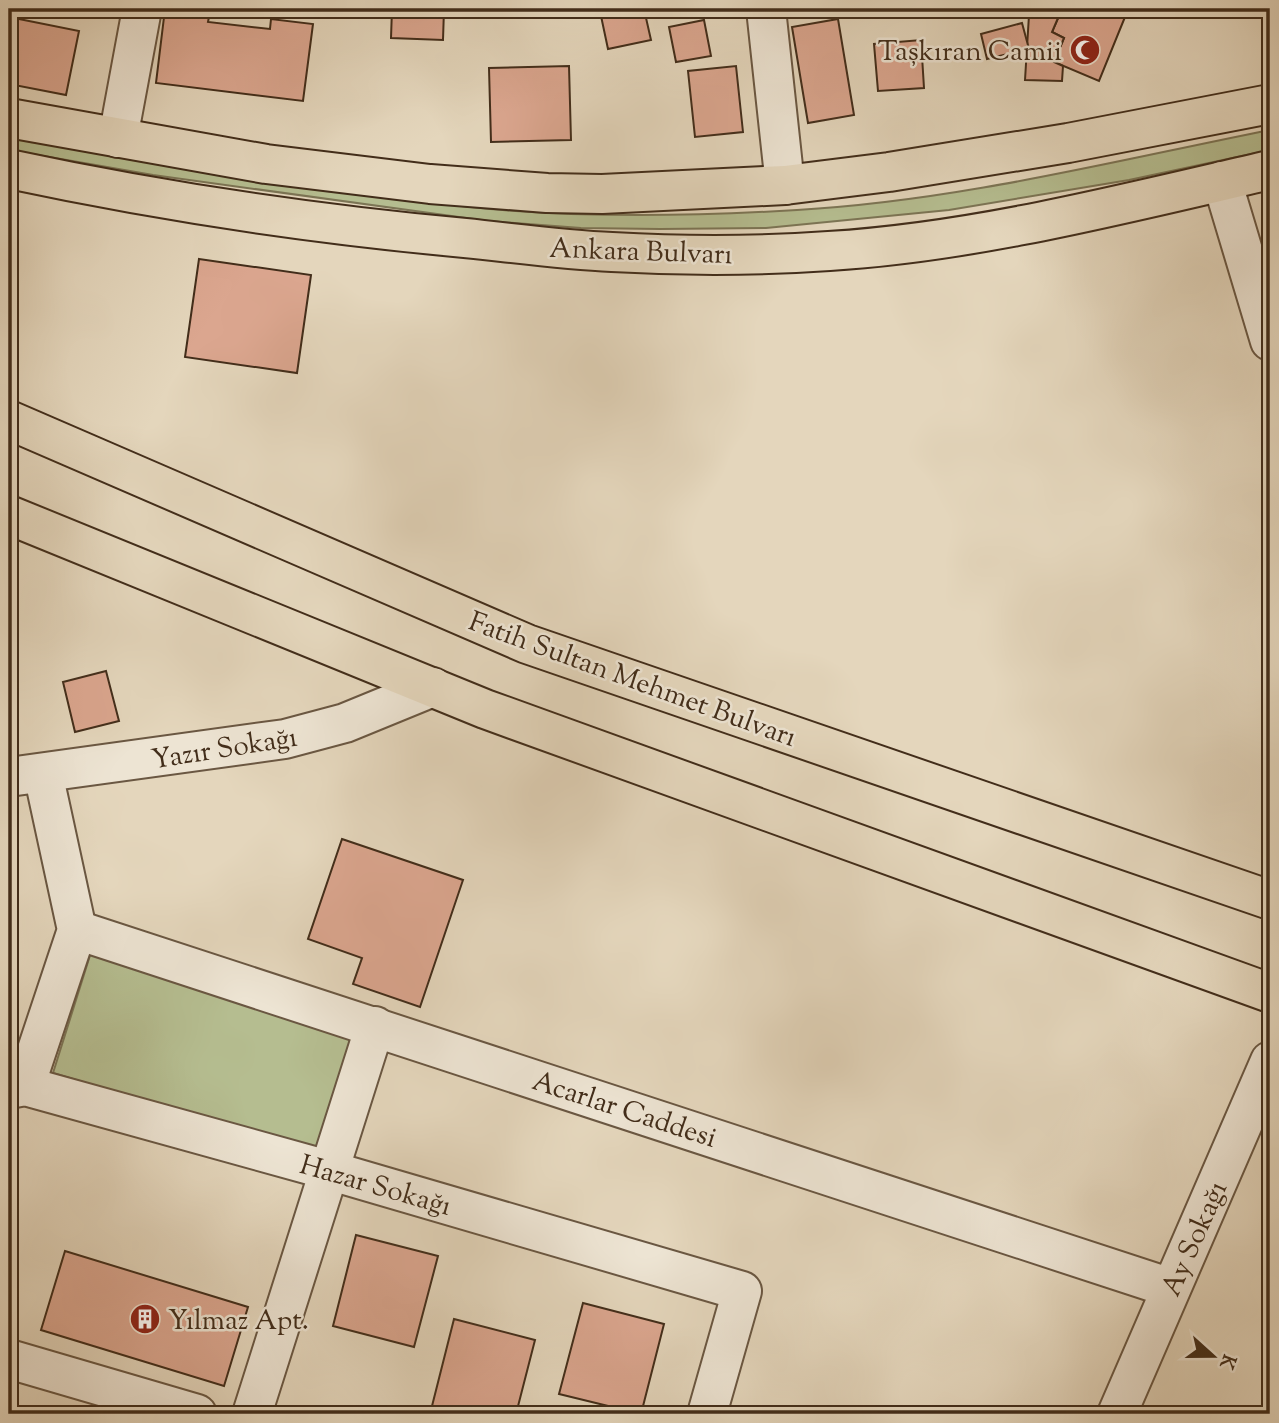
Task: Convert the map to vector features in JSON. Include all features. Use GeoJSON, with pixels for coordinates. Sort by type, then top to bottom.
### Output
{"type":"FeatureCollection","features":[{"type":"Feature","properties":{"kind":"main road","name":"Ankara Bulvarı"},"geometry":{"type":"LineString","coordinates":[[9,118],[266,164],[430,184],[547,193],[656,192],[785,185],[888,172],[1068,143],[1270,104]]}},
{"type":"Feature","properties":{"kind":"main road","name":"Ankara Bulvarı"},"geometry":{"type":"LineString","coordinates":[[9,169],[125,193],[410,233],[611,253],[733,255],[896,245],[1111,206],[1270,170]]}},
{"type":"Feature","properties":{"kind":"main road","name":"Fatih Sultan Mehmet Bulvarı"},"geometry":{"type":"LineString","coordinates":[[9,420],[527,644],[1270,900]]}},
{"type":"Feature","properties":{"kind":"main road"},"geometry":{"type":"LineString","coordinates":[[9,515],[485,709],[1270,993]]}},
{"type":"Feature","properties":{"kind":"street"},"geometry":{"type":"LineString","coordinates":[[118,138],[142,9]]}},
{"type":"Feature","properties":{"kind":"street"},"geometry":{"type":"LineString","coordinates":[[766,9],[785,185]]}},
{"type":"Feature","properties":{"kind":"street"},"geometry":{"type":"LineString","coordinates":[[1222,181],[1270,341]]}},
{"type":"Feature","properties":{"kind":"street","name":"Yazır Sokağı"},"geometry":{"type":"LineString","coordinates":[[26,775],[285,739],[345,723],[433,687]]}},
{"type":"Feature","properties":{"kind":"street"},"geometry":{"type":"LineString","coordinates":[[17,1088],[77,930],[26,775]]}},
{"type":"Feature","properties":{"kind":"street","name":"Acarlar Caddesi"},"geometry":{"type":"LineString","coordinates":[[77,930],[1171,1288]]}},
{"type":"Feature","properties":{"kind":"street"},"geometry":{"type":"LineString","coordinates":[[251,1414],[328,1170],[392,1031]]}},
{"type":"Feature","properties":{"kind":"street","name":"Ay Sokağı"},"geometry":{"type":"LineString","coordinates":[[1116,1414],[1270,1061]]}},
{"type":"Feature","properties":{"kind":"street","name":"Hazar Sokağı"},"geometry":{"type":"LineString","coordinates":[[17,1088],[328,1170],[742,1291],[708,1414]]}},
{"type":"Feature","properties":{"kind":"street"},"geometry":{"type":"LineString","coordinates":[[9,1359],[197,1414]]}},
{"type":"Feature","properties":{"kind":"green space"},"geometry":{"type":"Polygon","coordinates":[[[1270,130],[1270,150],[1129,180],[949,210],[766,228],[581,228],[488,221],[153,175],[9,150],[9,137],[466,206],[566,214],[682,215],[797,210],[916,198],[1035,178],[1270,130]]]}},
{"type":"Feature","properties":{"kind":"green space"},"geometry":{"type":"Polygon","coordinates":[[[92,949],[357,1038],[320,1153],[53,1073],[92,949]]]}},
{"type":"Feature","properties":{"kind":"building"},"geometry":{"type":"Polygon","coordinates":[[[165,9],[210,12],[208,22],[270,29],[271,19],[313,24],[303,101],[156,83],[165,9]]]}},
{"type":"Feature","properties":{"kind":"building"},"geometry":{"type":"Polygon","coordinates":[[[392,9],[444,9],[443,40],[391,38],[392,9]]]}},
{"type":"Feature","properties":{"kind":"building"},"geometry":{"type":"Polygon","coordinates":[[[644,9],[651,40],[608,49],[601,16],[644,9]]]}},
{"type":"Feature","properties":{"kind":"building","name":"Taşkıran Camii"},"geometry":{"type":"Polygon","coordinates":[[[1062,9],[1105,9],[1125,17],[1099,81],[1054,62],[1064,38],[1052,32],[1062,9]]]}},
{"type":"Feature","properties":{"kind":"building"},"geometry":{"type":"Polygon","coordinates":[[[1176,9],[1221,9],[1199,17],[1197,11],[1180,17],[1176,9]]]}},
{"type":"Feature","properties":{"kind":"building"},"geometry":{"type":"Polygon","coordinates":[[[1029,15],[1058,18],[1052,32],[1064,38],[1054,62],[1063,66],[1062,81],[1025,80],[1029,15]]]}},
{"type":"Feature","properties":{"kind":"building"},"geometry":{"type":"Polygon","coordinates":[[[9,17],[79,31],[66,95],[9,84],[9,17]]]}},
{"type":"Feature","properties":{"kind":"building"},"geometry":{"type":"Polygon","coordinates":[[[838,19],[854,115],[808,123],[792,27],[838,19]]]}},
{"type":"Feature","properties":{"kind":"building"},"geometry":{"type":"Polygon","coordinates":[[[704,20],[711,56],[676,62],[669,27],[704,20]]]}},
{"type":"Feature","properties":{"kind":"building"},"geometry":{"type":"Polygon","coordinates":[[[1022,23],[1029,49],[987,59],[981,34],[1022,23]]]}},
{"type":"Feature","properties":{"kind":"building"},"geometry":{"type":"Polygon","coordinates":[[[921,40],[924,88],[878,91],[874,44],[921,40]]]}},
{"type":"Feature","properties":{"kind":"building"},"geometry":{"type":"Polygon","coordinates":[[[569,66],[571,140],[491,142],[489,68],[569,66]]]}},
{"type":"Feature","properties":{"kind":"building"},"geometry":{"type":"Polygon","coordinates":[[[736,66],[743,132],[695,137],[688,71],[736,66]]]}},
{"type":"Feature","properties":{"kind":"building"},"geometry":{"type":"Polygon","coordinates":[[[199,259],[311,275],[297,373],[185,357],[199,259]]]}},
{"type":"Feature","properties":{"kind":"building"},"geometry":{"type":"Polygon","coordinates":[[[106,671],[119,721],[75,732],[63,682],[106,671]]]}},
{"type":"Feature","properties":{"kind":"building"},"geometry":{"type":"Polygon","coordinates":[[[342,839],[463,880],[420,1007],[353,984],[362,958],[308,939],[342,839]]]}},
{"type":"Feature","properties":{"kind":"building"},"geometry":{"type":"Polygon","coordinates":[[[356,1235],[438,1256],[414,1347],[333,1326],[356,1235]]]}},
{"type":"Feature","properties":{"kind":"building","name":"Yılmaz Apt."},"geometry":{"type":"Polygon","coordinates":[[[65,1251],[248,1307],[224,1386],[41,1330],[65,1251]]]}},
{"type":"Feature","properties":{"kind":"building"},"geometry":{"type":"Polygon","coordinates":[[[583,1303],[664,1324],[641,1414],[559,1394],[583,1303]]]}},
{"type":"Feature","properties":{"kind":"building"},"geometry":{"type":"Polygon","coordinates":[[[454,1319],[535,1340],[516,1414],[448,1414],[431,1410],[454,1319]]]}},
{"type":"Feature","properties":{"kind":"place","name":"Taşkıran Camii"},"geometry":{"type":"Point","coordinates":[1085,50]}},
{"type":"Feature","properties":{"kind":"place","name":"Yılmaz Apt."},"geometry":{"type":"Point","coordinates":[145,1319]}}]}
